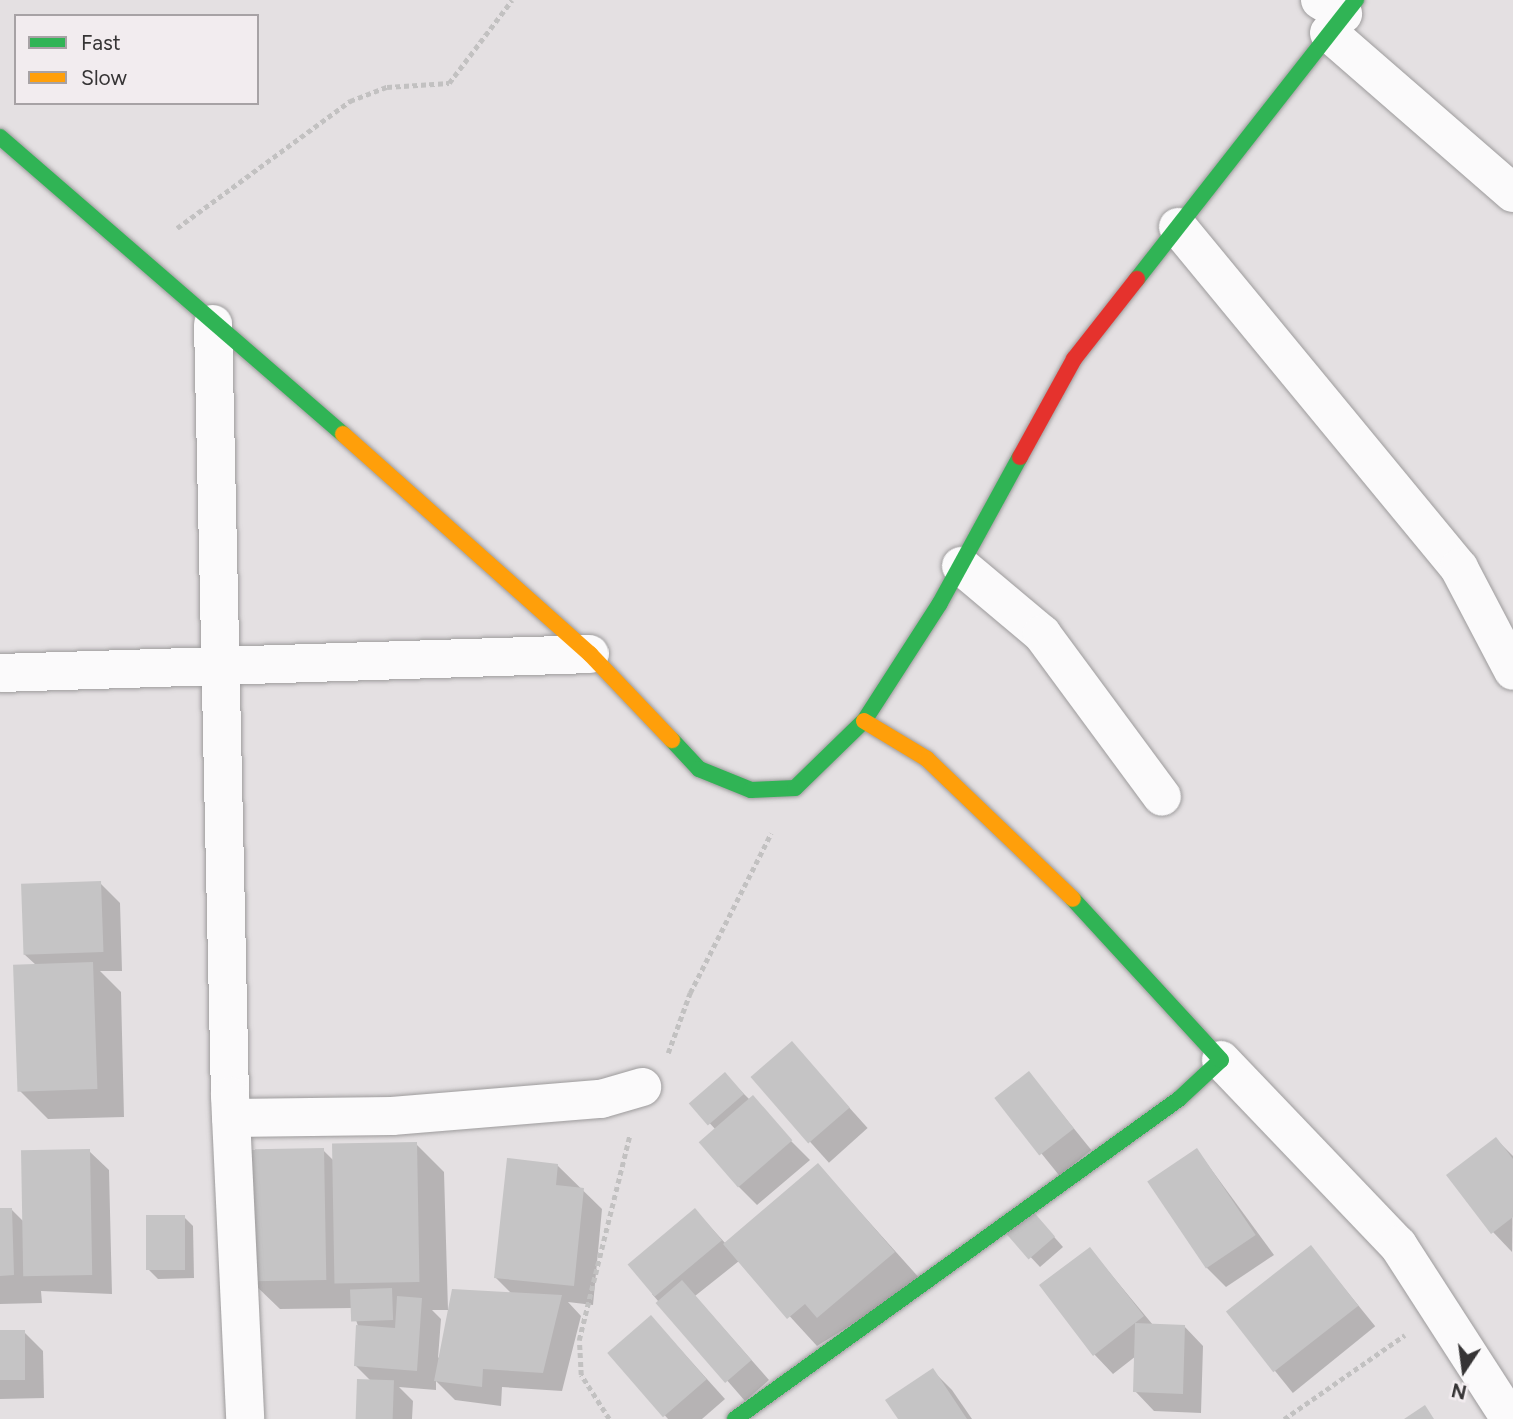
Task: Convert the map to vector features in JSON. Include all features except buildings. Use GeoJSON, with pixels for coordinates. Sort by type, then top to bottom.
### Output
{"type":"FeatureCollection","features":[{"type":"Feature","properties":{"kind":"street"},"geometry":{"type":"LineString","coordinates":[[0,138],[141,254],[213,324],[590,654],[699,769],[751,790],[796,788],[864,721],[961,566],[1074,359],[1178,227],[1337,12],[1513,193]]}},
{"type":"Feature","properties":{"kind":"street"},"geometry":{"type":"LineString","coordinates":[[1178,227],[1495,609],[1513,671]]}},
{"type":"Feature","properties":{"kind":"street"},"geometry":{"type":"LineString","coordinates":[[213,324],[231,1118],[246,1419]]}},
{"type":"Feature","properties":{"kind":"street"},"geometry":{"type":"LineString","coordinates":[[961,566],[1042,634],[1162,797]]}},
{"type":"Feature","properties":{"kind":"street"},"geometry":{"type":"LineString","coordinates":[[0,673],[590,654]]}},
{"type":"Feature","properties":{"kind":"street"},"geometry":{"type":"LineString","coordinates":[[864,721],[927,759],[1033,855],[1221,1060],[1398,1245],[1510,1419]]}},
{"type":"Feature","properties":{"kind":"street"},"geometry":{"type":"LineString","coordinates":[[735,1419],[1179,1099],[1221,1060]]}},
{"type":"Feature","properties":{"kind":"street"},"geometry":{"type":"LineString","coordinates":[[231,1118],[406,1115],[601,1099],[642,1087]]}},
{"type":"Feature","properties":{"kind":"path"},"geometry":{"type":"LineString","coordinates":[[141,254],[351,101],[387,87],[449,83],[512,0]]}},
{"type":"Feature","properties":{"kind":"path"},"geometry":{"type":"LineString","coordinates":[[609,1419],[581,1375],[579,1340],[642,1087],[661,1070],[729,912],[796,788]]}},
{"type":"Feature","properties":{"kind":"path"},"geometry":{"type":"LineString","coordinates":[[1284,1419],[1440,1310]]}},
{"type":"Feature","properties":{"kind":"traffic: fast"},"geometry":{"type":"LineString","coordinates":[[1137,279],[1356,0]]}},
{"type":"Feature","properties":{"kind":"traffic: fast"},"geometry":{"type":"LineString","coordinates":[[0,137],[343,434]]}},
{"type":"Feature","properties":{"kind":"traffic: fast"},"geometry":{"type":"LineString","coordinates":[[672,740],[699,769],[751,790],[795,788],[864,721],[940,603],[1020,457]]}},
{"type":"Feature","properties":{"kind":"traffic: fast"},"geometry":{"type":"LineString","coordinates":[[735,1419],[1179,1099],[1221,1060],[1073,899]]}},
{"type":"Feature","properties":{"kind":"traffic: slow"},"geometry":{"type":"LineString","coordinates":[[343,434],[590,654],[672,740]]}},
{"type":"Feature","properties":{"kind":"traffic: slow"},"geometry":{"type":"LineString","coordinates":[[864,721],[927,759],[1073,899]]}},
{"type":"Feature","properties":{"kind":"traffic: jam"},"geometry":{"type":"LineString","coordinates":[[1020,457],[1074,359],[1137,279]]}}]}
